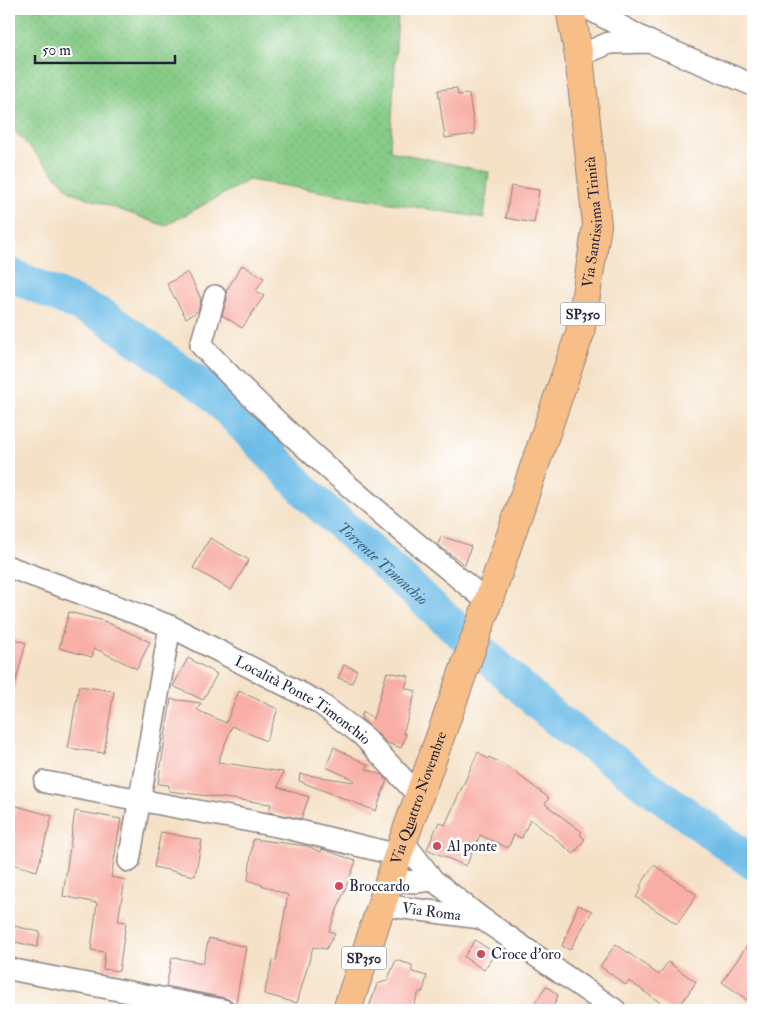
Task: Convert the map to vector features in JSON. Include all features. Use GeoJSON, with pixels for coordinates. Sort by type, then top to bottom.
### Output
{"type":"FeatureCollection","features":[{"type":"Feature","properties":{"kind":"main road","name":"Via Santissima Trinità"},"geometry":{"type":"LineString","coordinates":[[454,700],[580,333],[597,225],[579,56],[570,9]]}},
{"type":"Feature","properties":{"kind":"main road","name":"Via Quattro Novembre"},"geometry":{"type":"LineString","coordinates":[[347,1010],[418,796],[454,700]]}},
{"type":"Feature","properties":{"kind":"street"},"geometry":{"type":"LineString","coordinates":[[589,9],[650,42],[753,85]]}},
{"type":"Feature","properties":{"kind":"street"},"geometry":{"type":"LineString","coordinates":[[579,56],[609,42],[650,42]]}},
{"type":"Feature","properties":{"kind":"street"},"geometry":{"type":"LineString","coordinates":[[215,296],[201,345],[228,374],[361,498],[487,605]]}},
{"type":"Feature","properties":{"kind":"street","name":"Località Ponte Timonchio"},"geometry":{"type":"LineString","coordinates":[[9,567],[170,626],[318,702],[362,736],[418,796]]}},
{"type":"Feature","properties":{"kind":"street"},"geometry":{"type":"LineString","coordinates":[[129,861],[170,626]]}},
{"type":"Feature","properties":{"kind":"street"},"geometry":{"type":"LineString","coordinates":[[45,782],[287,828],[393,870]]}},
{"type":"Feature","properties":{"kind":"street","name":"Via Roma"},"geometry":{"type":"LineString","coordinates":[[393,870],[415,882],[433,880]]}},
{"type":"Feature","properties":{"kind":"street","name":"Via Roma"},"geometry":{"type":"LineString","coordinates":[[393,870],[433,880],[481,918],[615,1010]]}},
{"type":"Feature","properties":{"kind":"street","name":"Via Roma"},"geometry":{"type":"LineString","coordinates":[[393,870],[481,918]]}},
{"type":"Feature","properties":{"kind":"street"},"geometry":{"type":"LineString","coordinates":[[9,969],[223,1010]]}},
{"type":"Feature","properties":{"kind":"green space"},"geometry":{"type":"Polygon","coordinates":[[[9,9],[445,9],[398,14],[390,151],[489,172],[484,218],[249,180],[165,226],[71,192],[9,125],[9,9]]]}},
{"type":"Feature","properties":{"kind":"building"},"geometry":{"type":"Polygon","coordinates":[[[457,88],[458,95],[469,94],[475,134],[445,138],[438,90],[457,88]]]}},
{"type":"Feature","properties":{"kind":"building"},"geometry":{"type":"Polygon","coordinates":[[[511,186],[539,190],[534,223],[506,218],[511,186]]]}},
{"type":"Feature","properties":{"kind":"building"},"geometry":{"type":"Polygon","coordinates":[[[242,265],[264,278],[256,291],[264,296],[242,328],[222,315],[227,299],[226,291],[242,265]]]}},
{"type":"Feature","properties":{"kind":"building"},"geometry":{"type":"Polygon","coordinates":[[[188,272],[201,299],[198,311],[186,318],[167,284],[188,272]]]}},
{"type":"Feature","properties":{"kind":"building"},"geometry":{"type":"Polygon","coordinates":[[[441,536],[471,546],[465,565],[438,545],[441,536]]]}},
{"type":"Feature","properties":{"kind":"building"},"geometry":{"type":"Polygon","coordinates":[[[210,538],[249,560],[231,590],[193,568],[210,538]]]}},
{"type":"Feature","properties":{"kind":"building"},"geometry":{"type":"Polygon","coordinates":[[[69,612],[104,621],[150,642],[137,669],[94,648],[92,657],[59,648],[69,612]]]}},
{"type":"Feature","properties":{"kind":"building"},"geometry":{"type":"Polygon","coordinates":[[[9,637],[26,643],[14,688],[9,687],[9,637]]]}},
{"type":"Feature","properties":{"kind":"building"},"geometry":{"type":"Polygon","coordinates":[[[188,658],[217,674],[203,700],[173,686],[188,658]]]}},
{"type":"Feature","properties":{"kind":"building"},"geometry":{"type":"Polygon","coordinates":[[[344,665],[357,670],[352,683],[338,678],[344,665]]]}},
{"type":"Feature","properties":{"kind":"building"},"geometry":{"type":"Polygon","coordinates":[[[387,672],[409,676],[405,688],[416,691],[403,733],[406,734],[401,748],[387,743],[361,718],[363,711],[373,719],[387,672]]]}},
{"type":"Feature","properties":{"kind":"building"},"geometry":{"type":"Polygon","coordinates":[[[79,686],[114,691],[104,753],[68,748],[79,686]]]}},
{"type":"Feature","properties":{"kind":"building"},"geometry":{"type":"Polygon","coordinates":[[[239,691],[278,709],[266,741],[232,726],[218,762],[283,772],[278,787],[309,797],[301,819],[269,812],[271,804],[169,791],[169,785],[158,784],[171,699],[201,703],[197,710],[226,723],[239,691]]]}},
{"type":"Feature","properties":{"kind":"building"},"geometry":{"type":"Polygon","coordinates":[[[334,747],[368,765],[366,769],[382,775],[387,780],[376,811],[299,781],[300,774],[354,782],[354,780],[326,767],[334,747]]]}},
{"type":"Feature","properties":{"kind":"building"},"geometry":{"type":"Polygon","coordinates":[[[478,752],[488,759],[489,757],[508,767],[549,798],[545,804],[582,832],[580,835],[585,839],[574,854],[530,819],[522,838],[514,835],[508,848],[480,835],[466,866],[427,849],[439,822],[445,825],[478,752]]]}},
{"type":"Feature","properties":{"kind":"building"},"geometry":{"type":"Polygon","coordinates":[[[17,806],[52,816],[37,871],[9,863],[9,852],[15,831],[10,830],[17,806]]]}},
{"type":"Feature","properties":{"kind":"building"},"geometry":{"type":"Polygon","coordinates":[[[75,811],[121,819],[111,877],[125,880],[118,921],[126,922],[119,971],[103,969],[105,952],[91,950],[97,903],[63,896],[75,811]]]}},
{"type":"Feature","properties":{"kind":"building"},"geometry":{"type":"Polygon","coordinates":[[[161,832],[202,840],[195,876],[154,867],[161,832]]]}},
{"type":"Feature","properties":{"kind":"building"},"geometry":{"type":"Polygon","coordinates":[[[253,839],[307,846],[321,852],[322,849],[356,861],[329,931],[335,933],[326,949],[313,947],[297,1003],[264,994],[273,960],[276,961],[288,895],[248,880],[253,839]]]}},
{"type":"Feature","properties":{"kind":"building"},"geometry":{"type":"Polygon","coordinates":[[[654,865],[697,895],[677,924],[636,897],[642,888],[640,886],[654,865]]]}},
{"type":"Feature","properties":{"kind":"building"},"geometry":{"type":"Polygon","coordinates":[[[578,905],[592,911],[570,950],[562,946],[578,905]]]}},
{"type":"Feature","properties":{"kind":"building"},"geometry":{"type":"Polygon","coordinates":[[[14,926],[40,932],[37,947],[11,941],[14,926]]]}},
{"type":"Feature","properties":{"kind":"building"},"geometry":{"type":"Polygon","coordinates":[[[753,937],[753,1004],[722,982],[753,937]]]}},
{"type":"Feature","properties":{"kind":"building"},"geometry":{"type":"Polygon","coordinates":[[[209,938],[246,947],[235,1007],[232,1001],[225,998],[166,986],[172,957],[203,963],[209,938]]]}},
{"type":"Feature","properties":{"kind":"building"},"geometry":{"type":"Polygon","coordinates":[[[475,940],[495,953],[484,970],[464,957],[475,940]]]}},
{"type":"Feature","properties":{"kind":"building"},"geometry":{"type":"Polygon","coordinates":[[[616,944],[659,975],[668,962],[696,982],[677,1010],[671,1010],[629,981],[626,985],[600,966],[616,944]]]}},
{"type":"Feature","properties":{"kind":"building"},"geometry":{"type":"Polygon","coordinates":[[[396,960],[412,965],[412,972],[427,976],[423,992],[419,992],[412,1010],[368,1010],[377,984],[387,981],[396,960]]]}},
{"type":"Feature","properties":{"kind":"building"},"geometry":{"type":"Polygon","coordinates":[[[546,986],[558,995],[552,1010],[530,1010],[546,986]]]}},
{"type":"Feature","properties":{"kind":"waterway","name":"Torrente Timonchio"},"geometry":{"type":"LineString","coordinates":[[9,274],[104,316],[211,392],[314,500],[556,719],[753,863]]}},
{"type":"Feature","properties":{"kind":"place","name":"Al ponte"},"geometry":{"type":"Point","coordinates":[437,846]}},
{"type":"Feature","properties":{"kind":"place","name":"Broccardo"},"geometry":{"type":"Point","coordinates":[339,886]}},
{"type":"Feature","properties":{"kind":"place","name":"Croce d'oro"},"geometry":{"type":"Point","coordinates":[481,954]}}]}
